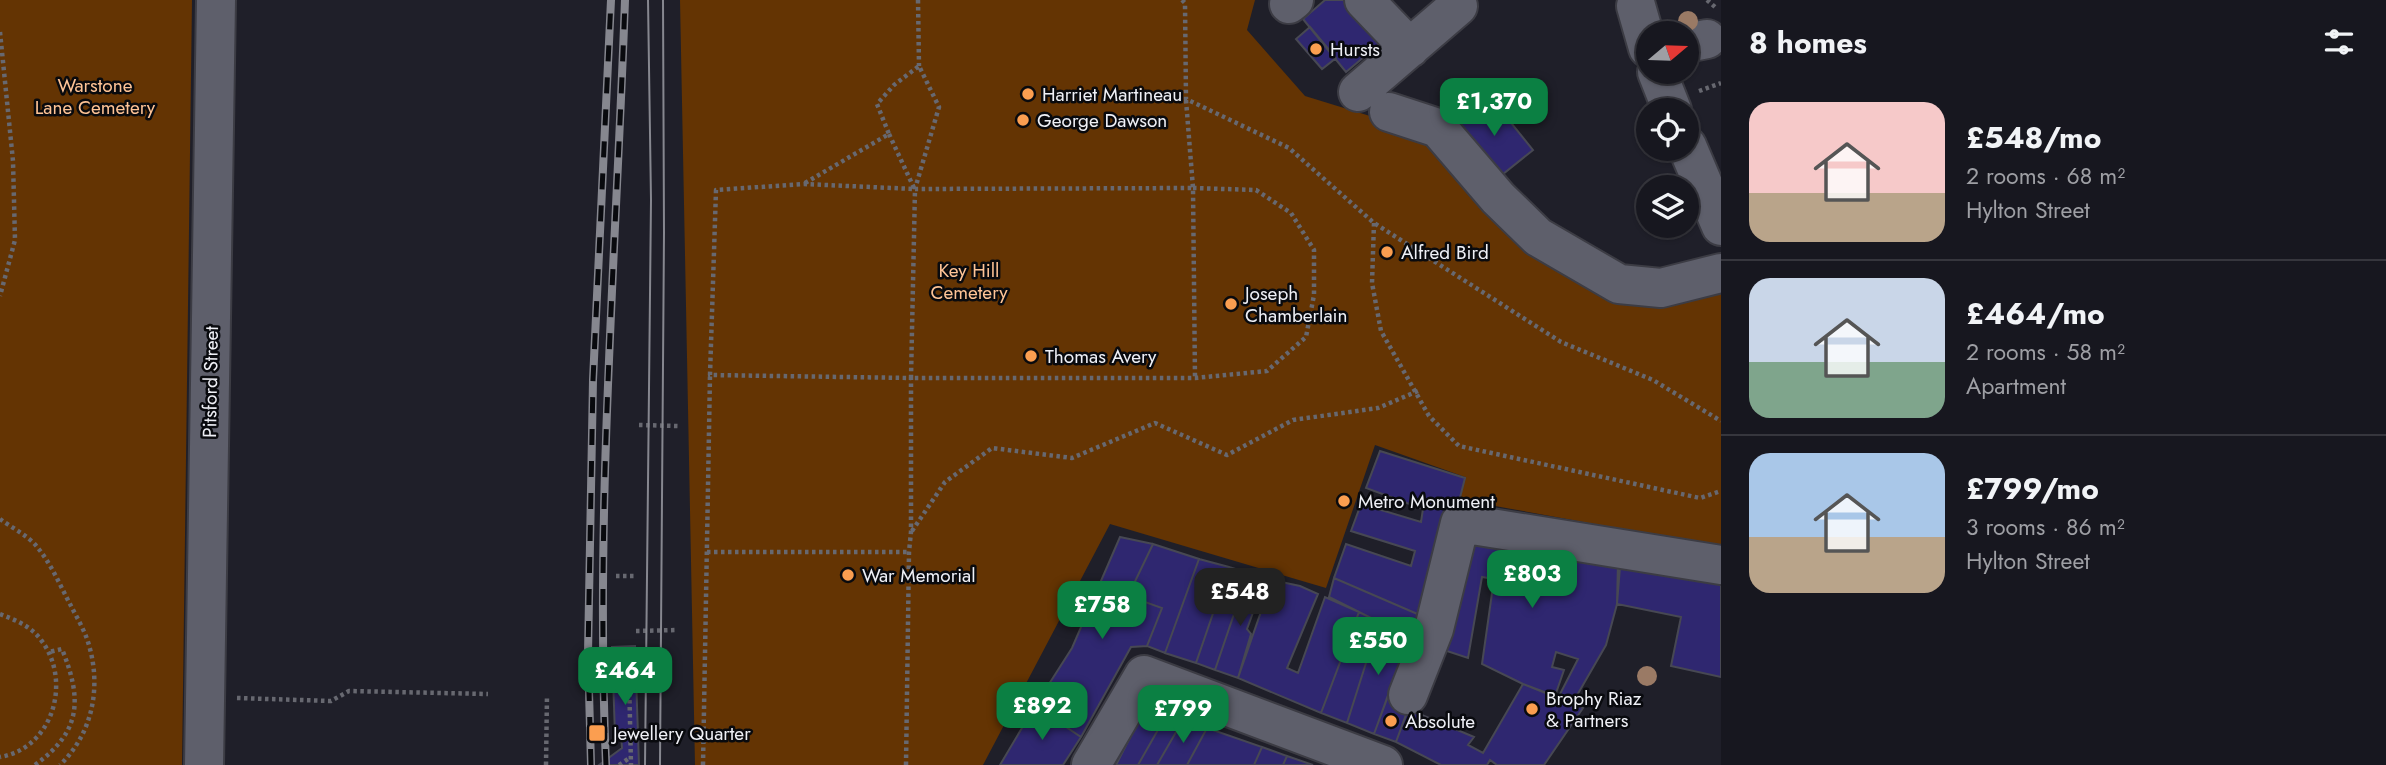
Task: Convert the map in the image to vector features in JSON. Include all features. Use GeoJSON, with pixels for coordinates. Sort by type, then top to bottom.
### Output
{"type":"FeatureCollection","features":[{"type":"Feature","properties":{"kind":"street","name":"Pitsford Street"},"geometry":{"type":"LineString","coordinates":[[204,765],[216,0]]}},
{"type":"Feature","properties":{"kind":"street"},"geometry":{"type":"LineString","coordinates":[[1364,0],[1410,48]]}},
{"type":"Feature","properties":{"kind":"street"},"geometry":{"type":"LineString","coordinates":[[1457,2],[1410,48],[1373,102],[1438,128],[1498,198],[1538,237],[1619,284],[1661,288],[1721,273]]}},
{"type":"Feature","properties":{"kind":"street"},"geometry":{"type":"LineString","coordinates":[[1636,6],[1640,21]]}},
{"type":"Feature","properties":{"kind":"street"},"geometry":{"type":"LineString","coordinates":[[1693,161],[1721,226]]}},
{"type":"Feature","properties":{"kind":"street"},"geometry":{"type":"LineString","coordinates":[[1408,695],[1434,629],[1460,523],[1721,565]]}},
{"type":"Feature","properties":{"kind":"street"},"geometry":{"type":"LineString","coordinates":[[1091,765],[1144,675],[1384,765]]}},
{"type":"Feature","properties":{"kind":"path"},"geometry":{"type":"LineString","coordinates":[[906,765],[915,189],[939,107],[919,66],[918,0]]}},
{"type":"Feature","properties":{"kind":"path"},"geometry":{"type":"LineString","coordinates":[[1182,0],[1185,3],[1186,99],[1193,188],[1195,378]]}},
{"type":"Feature","properties":{"kind":"path"},"geometry":{"type":"LineString","coordinates":[[0,33],[13,160],[15,240],[0,296]]}},
{"type":"Feature","properties":{"kind":"path"},"geometry":{"type":"LineString","coordinates":[[915,189],[877,104],[894,85],[919,66]]}},
{"type":"Feature","properties":{"kind":"path"},"geometry":{"type":"LineString","coordinates":[[1186,99],[1289,148],[1374,223],[1561,342],[1653,380],[1721,421]]}},
{"type":"Feature","properties":{"kind":"path"},"geometry":{"type":"LineString","coordinates":[[804,184],[890,134]]}},
{"type":"Feature","properties":{"kind":"path"},"geometry":{"type":"LineString","coordinates":[[703,765],[710,375],[716,190],[804,184],[915,189],[1256,190],[1291,213],[1314,250],[1314,295],[1306,337],[1267,371],[1195,378],[710,375]]}},
{"type":"Feature","properties":{"kind":"path"},"geometry":{"type":"LineString","coordinates":[[1374,223],[1372,283],[1381,331],[1429,416],[1459,446],[1700,498],[1721,491]]}},
{"type":"Feature","properties":{"kind":"path"},"geometry":{"type":"LineString","coordinates":[[911,532],[945,482],[992,448],[1072,458],[1155,423],[1227,455],[1293,420],[1378,408],[1418,391]]}},
{"type":"Feature","properties":{"kind":"path"},"geometry":{"type":"LineString","coordinates":[[639,425],[678,426]]}},
{"type":"Feature","properties":{"kind":"path"},"geometry":{"type":"LineString","coordinates":[[0,519],[37,546],[60,583],[88,641],[94,667],[95,695],[89,721],[74,751],[60,765]]}},
{"type":"Feature","properties":{"kind":"path"},"geometry":{"type":"LineString","coordinates":[[707,552],[909,552]]}},
{"type":"Feature","properties":{"kind":"path"},"geometry":{"type":"LineString","coordinates":[[616,576],[636,576]]}},
{"type":"Feature","properties":{"kind":"path"},"geometry":{"type":"LineString","coordinates":[[0,614],[22,623],[40,638],[49,652],[58,681],[55,705],[46,727],[29,744],[0,757]]}},
{"type":"Feature","properties":{"kind":"path"},"geometry":{"type":"LineString","coordinates":[[636,631],[678,630]]}},
{"type":"Feature","properties":{"kind":"path"},"geometry":{"type":"LineString","coordinates":[[35,765],[50,754],[73,721],[77,700],[72,674],[62,649],[49,652]]}},
{"type":"Feature","properties":{"kind":"path"},"geometry":{"type":"LineString","coordinates":[[617,677],[629,677],[631,765]]}},
{"type":"Feature","properties":{"kind":"path"},"geometry":{"type":"LineString","coordinates":[[205,697],[331,701],[349,691],[488,694]]}},
{"type":"Feature","properties":{"kind":"path"},"geometry":{"type":"LineString","coordinates":[[546,765],[547,695]]}},
{"type":"Feature","properties":{"kind":"path"},"geometry":{"type":"LineString","coordinates":[[619,765],[631,757]]}},
{"type":"Feature","properties":{"kind":"green space","name":"Warstone Lane Cemetery"},"geometry":{"type":"Polygon","coordinates":[[[0,0],[192,0],[182,765],[0,765],[0,0]]]}},
{"type":"Feature","properties":{"kind":"green space","name":"Key Hill Cemetery"},"geometry":{"type":"Polygon","coordinates":[[[680,0],[1255,0],[1247,30],[1305,96],[1435,136],[1537,252],[1721,287],[1721,547],[1473,502],[1456,508],[1465,477],[1375,445],[1326,588],[1110,524],[983,765],[695,765],[680,0]]]}},
{"type":"Feature","properties":{"kind":"building"},"geometry":{"type":"Polygon","coordinates":[[[1325,0],[1379,0],[1401,26],[1346,72],[1303,19],[1325,0]]]}},
{"type":"Feature","properties":{"kind":"building","name":"Hursts"},"geometry":{"type":"Polygon","coordinates":[[[1310,27],[1336,58],[1322,69],[1296,39],[1310,27]]]}},
{"type":"Feature","properties":{"kind":"building"},"geometry":{"type":"Polygon","coordinates":[[[1491,98],[1533,150],[1498,178],[1456,126],[1491,98]]]}},
{"type":"Feature","properties":{"kind":"building"},"geometry":{"type":"Polygon","coordinates":[[[1380,451],[1465,478],[1429,619],[1334,578],[1346,544],[1411,566],[1415,551],[1351,531],[1361,504],[1421,522],[1423,509],[1366,488],[1380,451]]]}},
{"type":"Feature","properties":{"kind":"building"},"geometry":{"type":"Polygon","coordinates":[[[1467,531],[1618,562],[1617,604],[1606,645],[1572,704],[1558,698],[1578,659],[1556,652],[1552,667],[1564,670],[1555,696],[1482,664],[1494,579],[1482,577],[1468,658],[1435,647],[1467,531]]]}},
{"type":"Feature","properties":{"kind":"building"},"geometry":{"type":"Polygon","coordinates":[[[1120,537],[1153,544],[1128,596],[1162,608],[1147,646],[1131,647],[1081,737],[1035,706],[1072,648],[1120,537]]]}},
{"type":"Feature","properties":{"kind":"building"},"geometry":{"type":"Polygon","coordinates":[[[1153,544],[1199,559],[1165,653],[1147,646],[1162,608],[1128,596],[1153,544]]]}},
{"type":"Feature","properties":{"kind":"building"},"geometry":{"type":"Polygon","coordinates":[[[1199,559],[1229,567],[1196,663],[1165,653],[1199,559]]]}},
{"type":"Feature","properties":{"kind":"building"},"geometry":{"type":"Polygon","coordinates":[[[1229,567],[1248,573],[1215,670],[1196,663],[1229,567]]]}},
{"type":"Feature","properties":{"kind":"building"},"geometry":{"type":"Polygon","coordinates":[[[1620,567],[1721,584],[1721,677],[1671,666],[1681,617],[1617,604],[1620,567]]]}},
{"type":"Feature","properties":{"kind":"building"},"geometry":{"type":"Polygon","coordinates":[[[1248,573],[1266,577],[1247,629],[1251,634],[1238,678],[1215,670],[1248,573]]]}},
{"type":"Feature","properties":{"kind":"building"},"geometry":{"type":"Polygon","coordinates":[[[1334,578],[1429,619],[1425,639],[1379,622],[1329,597],[1334,578]]]}},
{"type":"Feature","properties":{"kind":"building"},"geometry":{"type":"Polygon","coordinates":[[[1272,580],[1300,586],[1318,594],[1287,668],[1298,673],[1325,597],[1359,612],[1321,713],[1238,678],[1272,580]]]}},
{"type":"Feature","properties":{"kind":"building"},"geometry":{"type":"Polygon","coordinates":[[[1359,612],[1379,622],[1347,723],[1321,713],[1359,612]]]}},
{"type":"Feature","properties":{"kind":"building"},"geometry":{"type":"Polygon","coordinates":[[[1379,622],[1410,634],[1374,734],[1347,723],[1379,622]]]}},
{"type":"Feature","properties":{"kind":"building"},"geometry":{"type":"Polygon","coordinates":[[[635,646],[639,765],[599,765],[622,748],[621,735],[615,735],[612,647],[635,646]]]}},
{"type":"Feature","properties":{"kind":"building"},"geometry":{"type":"Polygon","coordinates":[[[1523,684],[1583,708],[1544,765],[1497,765],[1490,760],[1487,765],[1441,765],[1396,742],[1408,709],[1474,737],[1468,745],[1483,753],[1523,684]]]}},
{"type":"Feature","properties":{"kind":"building","name":"Absolute"},"geometry":{"type":"Polygon","coordinates":[[[1391,688],[1413,696],[1396,742],[1374,734],[1391,688]]]}},
{"type":"Feature","properties":{"kind":"building"},"geometry":{"type":"Polygon","coordinates":[[[1035,706],[1081,737],[1063,765],[1000,765],[1035,706]]]}},
{"type":"Feature","properties":{"kind":"building"},"geometry":{"type":"Polygon","coordinates":[[[1146,706],[1167,714],[1138,765],[1116,765],[1146,706]]]}},
{"type":"Feature","properties":{"kind":"building"},"geometry":{"type":"Polygon","coordinates":[[[1167,714],[1183,720],[1157,765],[1138,765],[1167,714]]]}},
{"type":"Feature","properties":{"kind":"building"},"geometry":{"type":"Polygon","coordinates":[[[1183,720],[1207,728],[1187,765],[1157,765],[1183,720]]]}},
{"type":"Feature","properties":{"kind":"building"},"geometry":{"type":"Polygon","coordinates":[[[1207,728],[1262,747],[1254,765],[1187,765],[1207,728]]]}},
{"type":"Feature","properties":{"kind":"building"},"geometry":{"type":"Polygon","coordinates":[[[1262,747],[1287,756],[1283,765],[1254,765],[1262,747]]]}},
{"type":"Feature","properties":{"kind":"building"},"geometry":{"type":"Polygon","coordinates":[[[1287,756],[1313,765],[1283,765],[1287,756]]]}},
{"type":"Feature","properties":{"kind":"tram line"},"geometry":{"type":"LineString","coordinates":[[645,765],[651,200],[648,0]]}},
{"type":"Feature","properties":{"kind":"tram line"},"geometry":{"type":"LineString","coordinates":[[660,765],[663,0]]}},
{"type":"Feature","properties":{"kind":"railway"},"geometry":{"type":"LineString","coordinates":[[591,765],[588,654],[593,380],[611,0]]}},
{"type":"Feature","properties":{"kind":"railway"},"geometry":{"type":"LineString","coordinates":[[606,765],[603,669],[605,478],[625,0]]}},
{"type":"Feature","properties":{"kind":"place","name":"Hursts"},"geometry":{"type":"Point","coordinates":[1316,49]}},
{"type":"Feature","properties":{"kind":"place","name":"Harriet Martineau"},"geometry":{"type":"Point","coordinates":[1028,94]}},
{"type":"Feature","properties":{"kind":"place","name":"George Dawson"},"geometry":{"type":"Point","coordinates":[1023,120]}},
{"type":"Feature","properties":{"kind":"place","name":"Alfred Bird"},"geometry":{"type":"Point","coordinates":[1387,252]}},
{"type":"Feature","properties":{"kind":"place","name":"Joseph Chamberlain"},"geometry":{"type":"Point","coordinates":[1231,304]}},
{"type":"Feature","properties":{"kind":"place","name":"Thomas Avery"},"geometry":{"type":"Point","coordinates":[1031,356]}},
{"type":"Feature","properties":{"kind":"place","name":"Metro Monument"},"geometry":{"type":"Point","coordinates":[1344,501]}},
{"type":"Feature","properties":{"kind":"place","name":"War Memorial"},"geometry":{"type":"Point","coordinates":[848,575]}},
{"type":"Feature","properties":{"kind":"place","name":"Brophy Riaz & Partners"},"geometry":{"type":"Point","coordinates":[1532,709]}},
{"type":"Feature","properties":{"kind":"place","name":"Absolute"},"geometry":{"type":"Point","coordinates":[1391,721]}},
{"type":"Feature","properties":{"kind":"place","name":"Jewellery Quarter"},"geometry":{"type":"Point","coordinates":[597,733]}}]}
